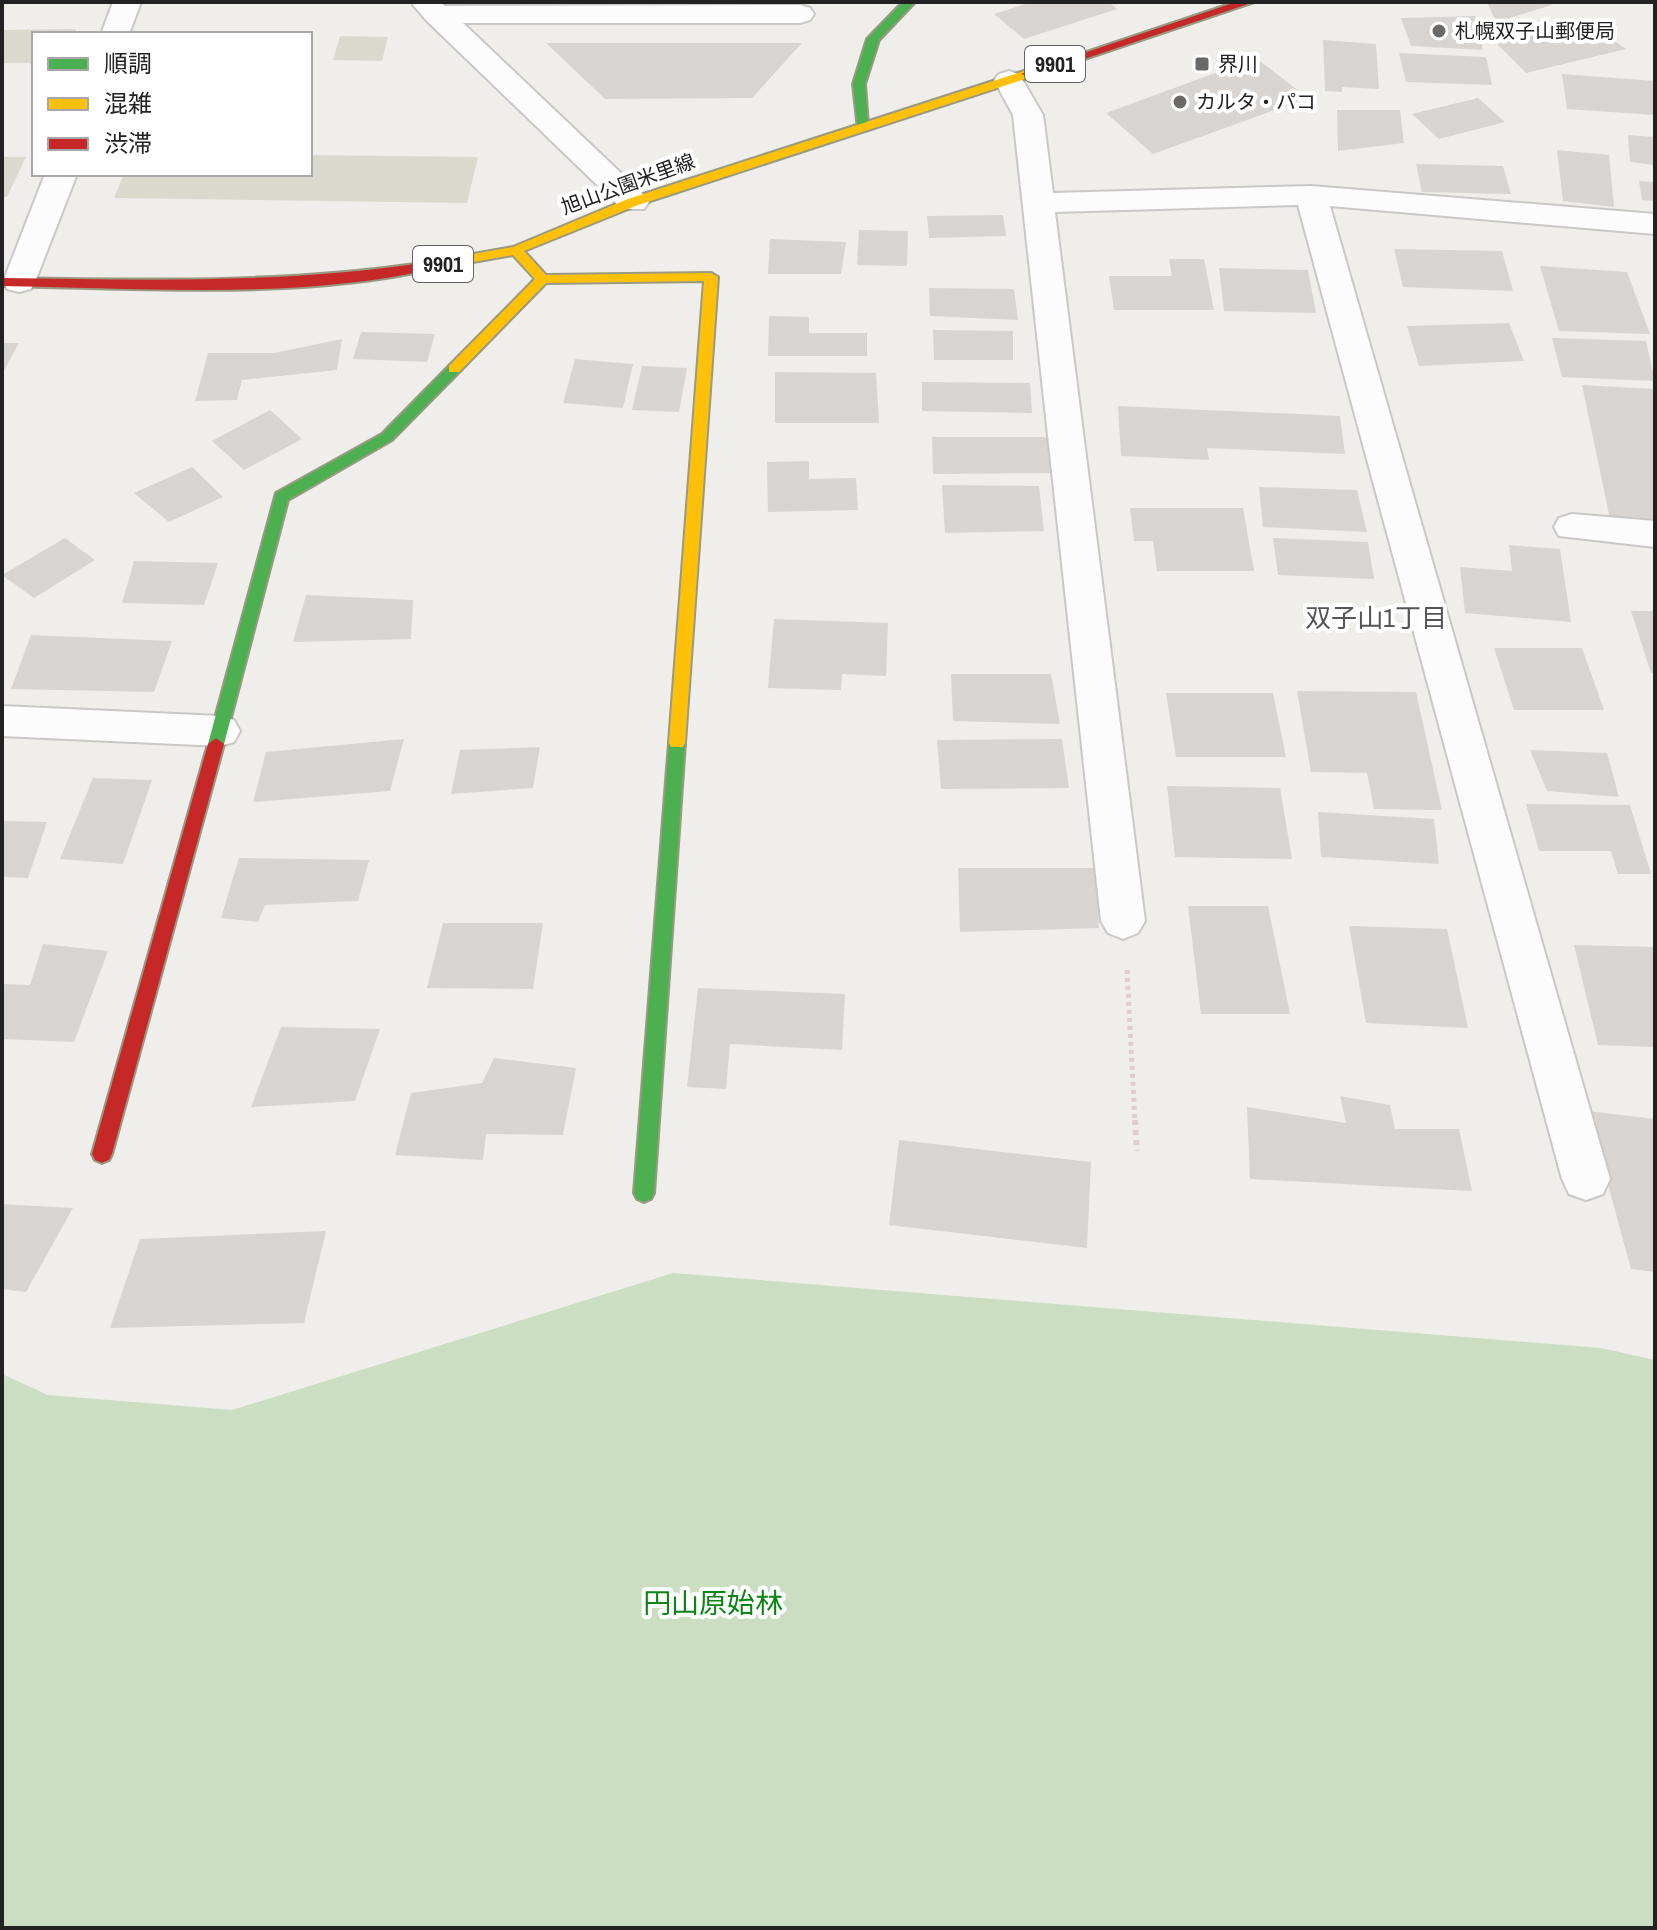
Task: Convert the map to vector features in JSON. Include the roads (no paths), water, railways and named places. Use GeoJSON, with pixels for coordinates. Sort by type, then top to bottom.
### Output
{"type":"FeatureCollection","features":[{"type":"Feature","properties":{"kind":"street"},"geometry":{"type":"LineString","coordinates":[[116,32],[127,2]]}},
{"type":"Feature","properties":{"kind":"street"},"geometry":{"type":"LineString","coordinates":[[862,126],[859,84],[873,39],[909,2]]}},
{"type":"Feature","properties":{"kind":"street","name":"旭山公園米里線"},"geometry":{"type":"LineString","coordinates":[[10,282],[252,284],[385,274],[516,250],[633,202],[1248,2]]}},
{"type":"Feature","properties":{"kind":"street"},"geometry":{"type":"LineString","coordinates":[[430,8],[800,14]]}},
{"type":"Feature","properties":{"kind":"street"},"geometry":{"type":"LineString","coordinates":[[430,8],[633,202]]}},
{"type":"Feature","properties":{"kind":"street"},"geometry":{"type":"LineString","coordinates":[[1009,80],[1028,115],[1123,921]]}},
{"type":"Feature","properties":{"kind":"street"},"geometry":{"type":"LineString","coordinates":[[10,282],[60,176]]}},
{"type":"Feature","properties":{"kind":"street"},"geometry":{"type":"LineString","coordinates":[[1039,203],[1311,195],[1655,224]]}},
{"type":"Feature","properties":{"kind":"street"},"geometry":{"type":"LineString","coordinates":[[1311,195],[1586,1179]]}},
{"type":"Feature","properties":{"kind":"street"},"geometry":{"type":"LineString","coordinates":[[516,250],[542,279]]}},
{"type":"Feature","properties":{"kind":"street"},"geometry":{"type":"LineString","coordinates":[[102,1154],[220,731],[281,497],[387,437],[542,279],[711,277],[644,1193]]}},
{"type":"Feature","properties":{"kind":"street"},"geometry":{"type":"LineString","coordinates":[[1572,527],[1655,534]]}},
{"type":"Feature","properties":{"kind":"street"},"geometry":{"type":"LineString","coordinates":[[2,721],[220,731]]}},
{"type":"Feature","properties":{"kind":"place","name":"札幌双子山郵便局"},"geometry":{"type":"Point","coordinates":[1439,31]}},
{"type":"Feature","properties":{"kind":"place","name":"界川"},"geometry":{"type":"Point","coordinates":[1202,64]}},
{"type":"Feature","properties":{"kind":"place","name":"カルタ・パコ"},"geometry":{"type":"Point","coordinates":[1180,102]}},
{"type":"Feature","properties":{"kind":"district","name":"双子山1丁目"},"geometry":{"type":"Point","coordinates":[1376,618]}},
{"type":"Feature","properties":{"kind":"park label","name":"円山原始林"},"geometry":{"type":"Point","coordinates":[713,1603]}}]}
